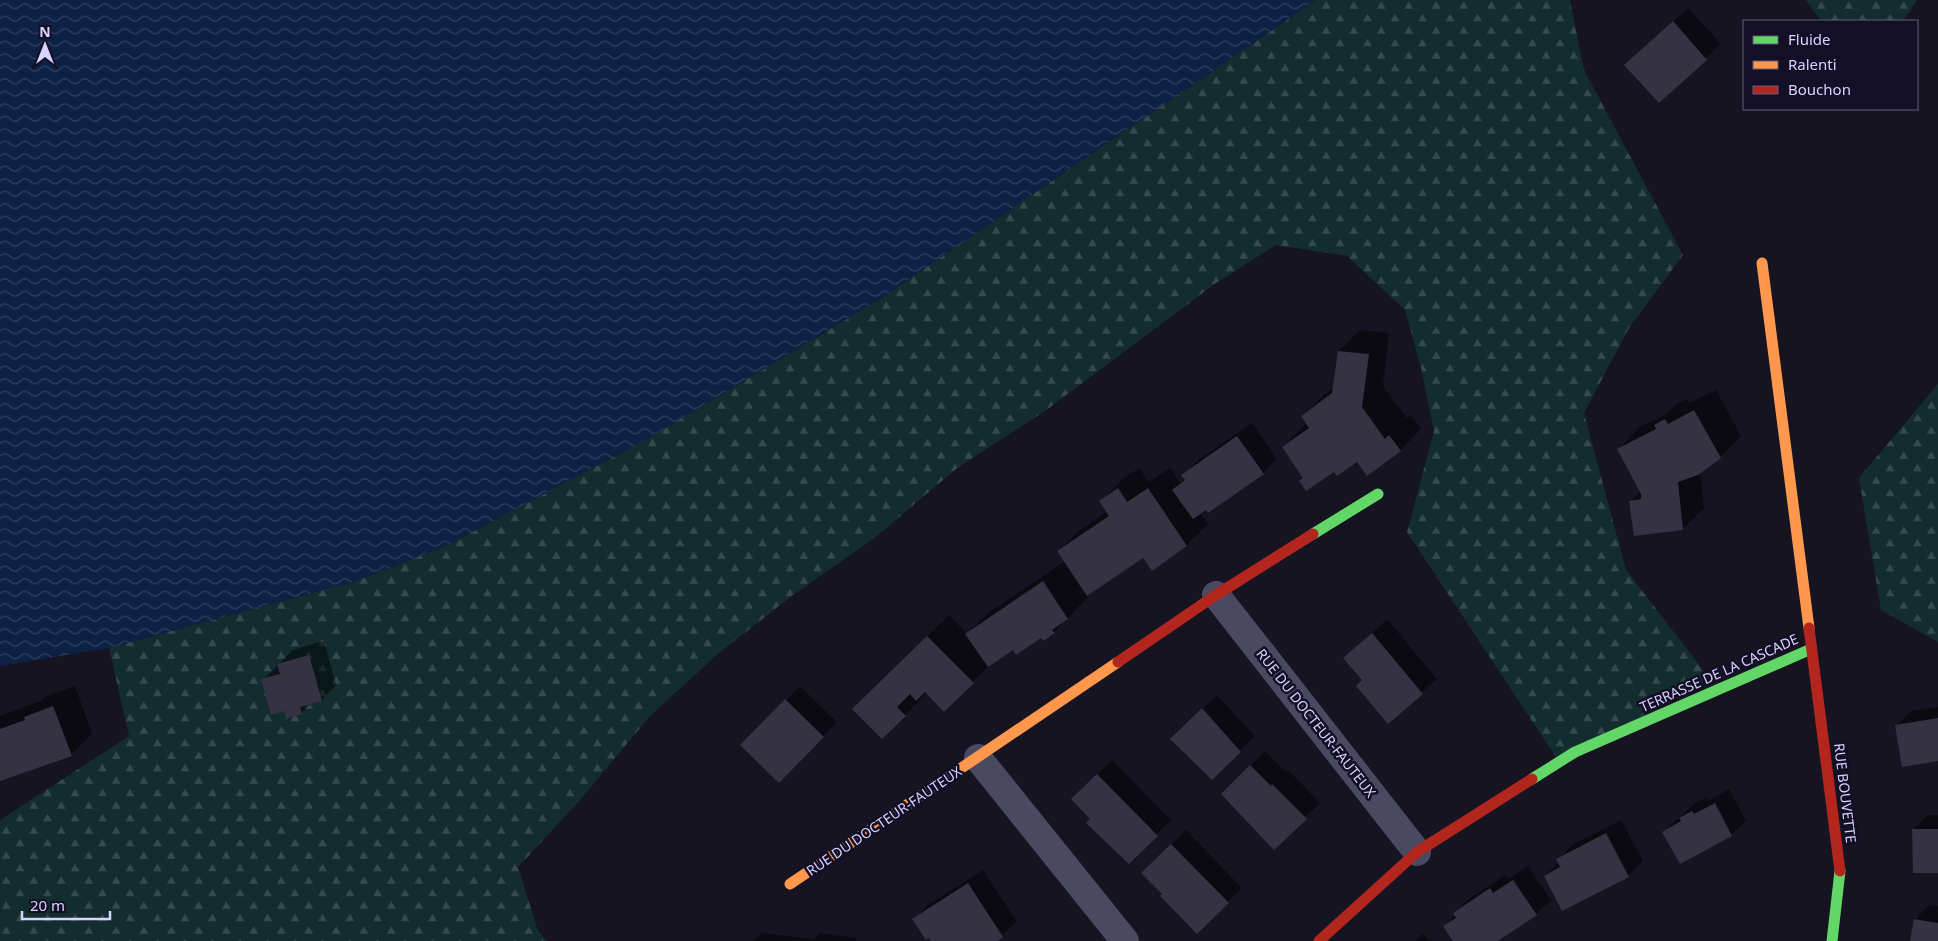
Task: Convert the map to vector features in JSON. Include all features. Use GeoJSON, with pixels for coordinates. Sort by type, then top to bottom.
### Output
{"type":"FeatureCollection","features":[{"type":"Feature","properties":{"kind":"street","name":"TERRASSE DE LA CASCADE"},"geometry":{"type":"LineString","coordinates":[[1319,941],[1417,852],[1575,752],[1811,649],[1762,263]]}},
{"type":"Feature","properties":{"kind":"street","name":"RUE DU DOCTEUR-FAUTEUX"},"geometry":{"type":"LineString","coordinates":[[790,884],[1216,595],[1378,494]]}},
{"type":"Feature","properties":{"kind":"street","name":"RUE DU DOCTEUR-FAUTEUX"},"geometry":{"type":"LineString","coordinates":[[1216,595],[1417,852]]}},
{"type":"Feature","properties":{"kind":"street","name":"RUE BOUVETTE"},"geometry":{"type":"LineString","coordinates":[[1811,649],[1840,868],[1832,941]]}},
{"type":"Feature","properties":{"kind":"street"},"geometry":{"type":"LineString","coordinates":[[978,758],[1125,941]]}},
{"type":"Feature","properties":{"kind":"green space"},"geometry":{"type":"Polygon","coordinates":[[[1316,0],[1570,0],[1584,70],[1683,255],[1629,328],[1584,413],[1626,570],[1710,679],[1559,762],[1407,532],[1434,431],[1421,368],[1405,310],[1347,256],[1276,245],[1216,283],[1045,411],[956,469],[873,539],[793,595],[719,653],[650,716],[581,799],[518,867],[538,931],[547,941],[0,941],[0,820],[129,736],[109,648],[356,581],[448,545],[649,438],[880,299],[1316,0]]]}},
{"type":"Feature","properties":{"kind":"green space"},"geometry":{"type":"Polygon","coordinates":[[[1806,0],[1917,0],[1904,20],[1820,20],[1806,0]]]}},
{"type":"Feature","properties":{"kind":"green space"},"geometry":{"type":"Polygon","coordinates":[[[1938,384],[1938,642],[1881,610],[1859,478],[1938,384]]]}},
{"type":"Feature","properties":{"kind":"water"},"geometry":{"type":"Polygon","coordinates":[[[0,0],[1316,0],[880,299],[649,438],[448,545],[356,581],[109,648],[0,666],[0,0]]]}},
{"type":"Feature","properties":{"kind":"building"},"geometry":{"type":"Polygon","coordinates":[[[1673,21],[1707,60],[1659,103],[1624,65],[1673,21]]]}},
{"type":"Feature","properties":{"kind":"building"},"geometry":{"type":"Polygon","coordinates":[[[1338,351],[1369,354],[1362,407],[1385,439],[1389,435],[1401,451],[1367,476],[1357,462],[1337,476],[1334,472],[1306,491],[1299,481],[1303,478],[1282,447],[1309,428],[1301,416],[1332,393],[1338,351]]]}},
{"type":"Feature","properties":{"kind":"building"},"geometry":{"type":"Polygon","coordinates":[[[1694,410],[1721,458],[1698,475],[1678,482],[1683,530],[1634,536],[1629,501],[1641,499],[1641,494],[1617,449],[1656,429],[1654,425],[1665,419],[1668,424],[1694,410]]]}},
{"type":"Feature","properties":{"kind":"building"},"geometry":{"type":"Polygon","coordinates":[[[1237,436],[1264,474],[1208,513],[1206,510],[1193,519],[1172,490],[1185,480],[1181,475],[1237,436]]]}},
{"type":"Feature","properties":{"kind":"building"},"geometry":{"type":"Polygon","coordinates":[[[1118,488],[1127,502],[1148,488],[1187,546],[1152,571],[1143,558],[1087,596],[1057,551],[1109,516],[1099,501],[1118,488]]]}},
{"type":"Feature","properties":{"kind":"building"},"geometry":{"type":"Polygon","coordinates":[[[1043,581],[1068,619],[1052,630],[1055,633],[1043,641],[1041,638],[1016,655],[1013,650],[988,667],[965,634],[1043,581]]]}},
{"type":"Feature","properties":{"kind":"building"},"geometry":{"type":"Polygon","coordinates":[[[1372,633],[1423,694],[1388,724],[1356,686],[1362,680],[1343,658],[1372,633]]]}},
{"type":"Feature","properties":{"kind":"building"},"geometry":{"type":"Polygon","coordinates":[[[927,636],[974,683],[944,712],[925,692],[916,701],[910,694],[897,707],[906,716],[882,739],[852,709],[927,636]]]}},
{"type":"Feature","properties":{"kind":"building"},"geometry":{"type":"Polygon","coordinates":[[[309,655],[322,701],[300,707],[302,714],[286,719],[284,711],[271,715],[261,679],[280,674],[277,664],[309,655]]]}},
{"type":"Feature","properties":{"kind":"building"},"geometry":{"type":"Polygon","coordinates":[[[785,699],[824,737],[779,783],[740,745],[785,699]]]}},
{"type":"Feature","properties":{"kind":"building"},"geometry":{"type":"Polygon","coordinates":[[[53,706],[72,756],[0,781],[0,729],[25,720],[24,717],[53,706]]]}},
{"type":"Feature","properties":{"kind":"building"},"geometry":{"type":"Polygon","coordinates":[[[1202,708],[1241,752],[1212,780],[1170,739],[1202,708]]]}},
{"type":"Feature","properties":{"kind":"building"},"geometry":{"type":"Polygon","coordinates":[[[1938,718],[1938,761],[1902,767],[1895,725],[1938,718]]]}},
{"type":"Feature","properties":{"kind":"building"},"geometry":{"type":"Polygon","coordinates":[[[1250,765],[1307,819],[1274,850],[1221,794],[1250,765]]]}},
{"type":"Feature","properties":{"kind":"building"},"geometry":{"type":"Polygon","coordinates":[[[1097,774],[1158,836],[1129,864],[1086,823],[1090,819],[1071,799],[1097,774]]]}},
{"type":"Feature","properties":{"kind":"building"},"geometry":{"type":"Polygon","coordinates":[[[1715,803],[1732,836],[1680,864],[1662,832],[1681,821],[1679,818],[1692,811],[1694,814],[1715,803]]]}},
{"type":"Feature","properties":{"kind":"building"},"geometry":{"type":"Polygon","coordinates":[[[1912,829],[1938,829],[1938,873],[1913,873],[1912,829]]]}},
{"type":"Feature","properties":{"kind":"building"},"geometry":{"type":"Polygon","coordinates":[[[1606,833],[1629,877],[1562,911],[1544,876],[1560,867],[1556,859],[1606,833]]]}},
{"type":"Feature","properties":{"kind":"building"},"geometry":{"type":"Polygon","coordinates":[[[1171,844],[1229,903],[1197,934],[1160,896],[1162,894],[1141,873],[1171,844]]]}},
{"type":"Feature","properties":{"kind":"building"},"geometry":{"type":"Polygon","coordinates":[[[1513,880],[1537,915],[1498,941],[1453,941],[1443,926],[1456,918],[1453,913],[1490,888],[1493,893],[1513,880]]]}},
{"type":"Feature","properties":{"kind":"building"},"geometry":{"type":"Polygon","coordinates":[[[968,883],[1003,937],[998,941],[931,941],[929,938],[926,940],[912,919],[968,883]]]}},
{"type":"Feature","properties":{"kind":"building"},"geometry":{"type":"Polygon","coordinates":[[[1914,919],[1938,923],[1938,941],[1910,941],[1914,919]]]}},
{"type":"Feature","properties":{"kind":"traffic: fast"},"geometry":{"type":"LineString","coordinates":[[1313,534],[1378,494]]}},
{"type":"Feature","properties":{"kind":"traffic: fast"},"geometry":{"type":"LineString","coordinates":[[1532,779],[1575,752],[1811,649]]}},
{"type":"Feature","properties":{"kind":"traffic: fast"},"geometry":{"type":"LineString","coordinates":[[1832,941],[1840,871]]}},
{"type":"Feature","properties":{"kind":"traffic: slow"},"geometry":{"type":"LineString","coordinates":[[1762,263],[1809,628]]}},
{"type":"Feature","properties":{"kind":"traffic: slow"},"geometry":{"type":"LineString","coordinates":[[790,884],[1118,662]]}},
{"type":"Feature","properties":{"kind":"traffic: jam"},"geometry":{"type":"LineString","coordinates":[[1118,662],[1216,595],[1313,534]]}},
{"type":"Feature","properties":{"kind":"traffic: jam"},"geometry":{"type":"LineString","coordinates":[[1809,628],[1840,871]]}},
{"type":"Feature","properties":{"kind":"traffic: jam"},"geometry":{"type":"LineString","coordinates":[[1319,941],[1417,852],[1532,779]]}}]}
